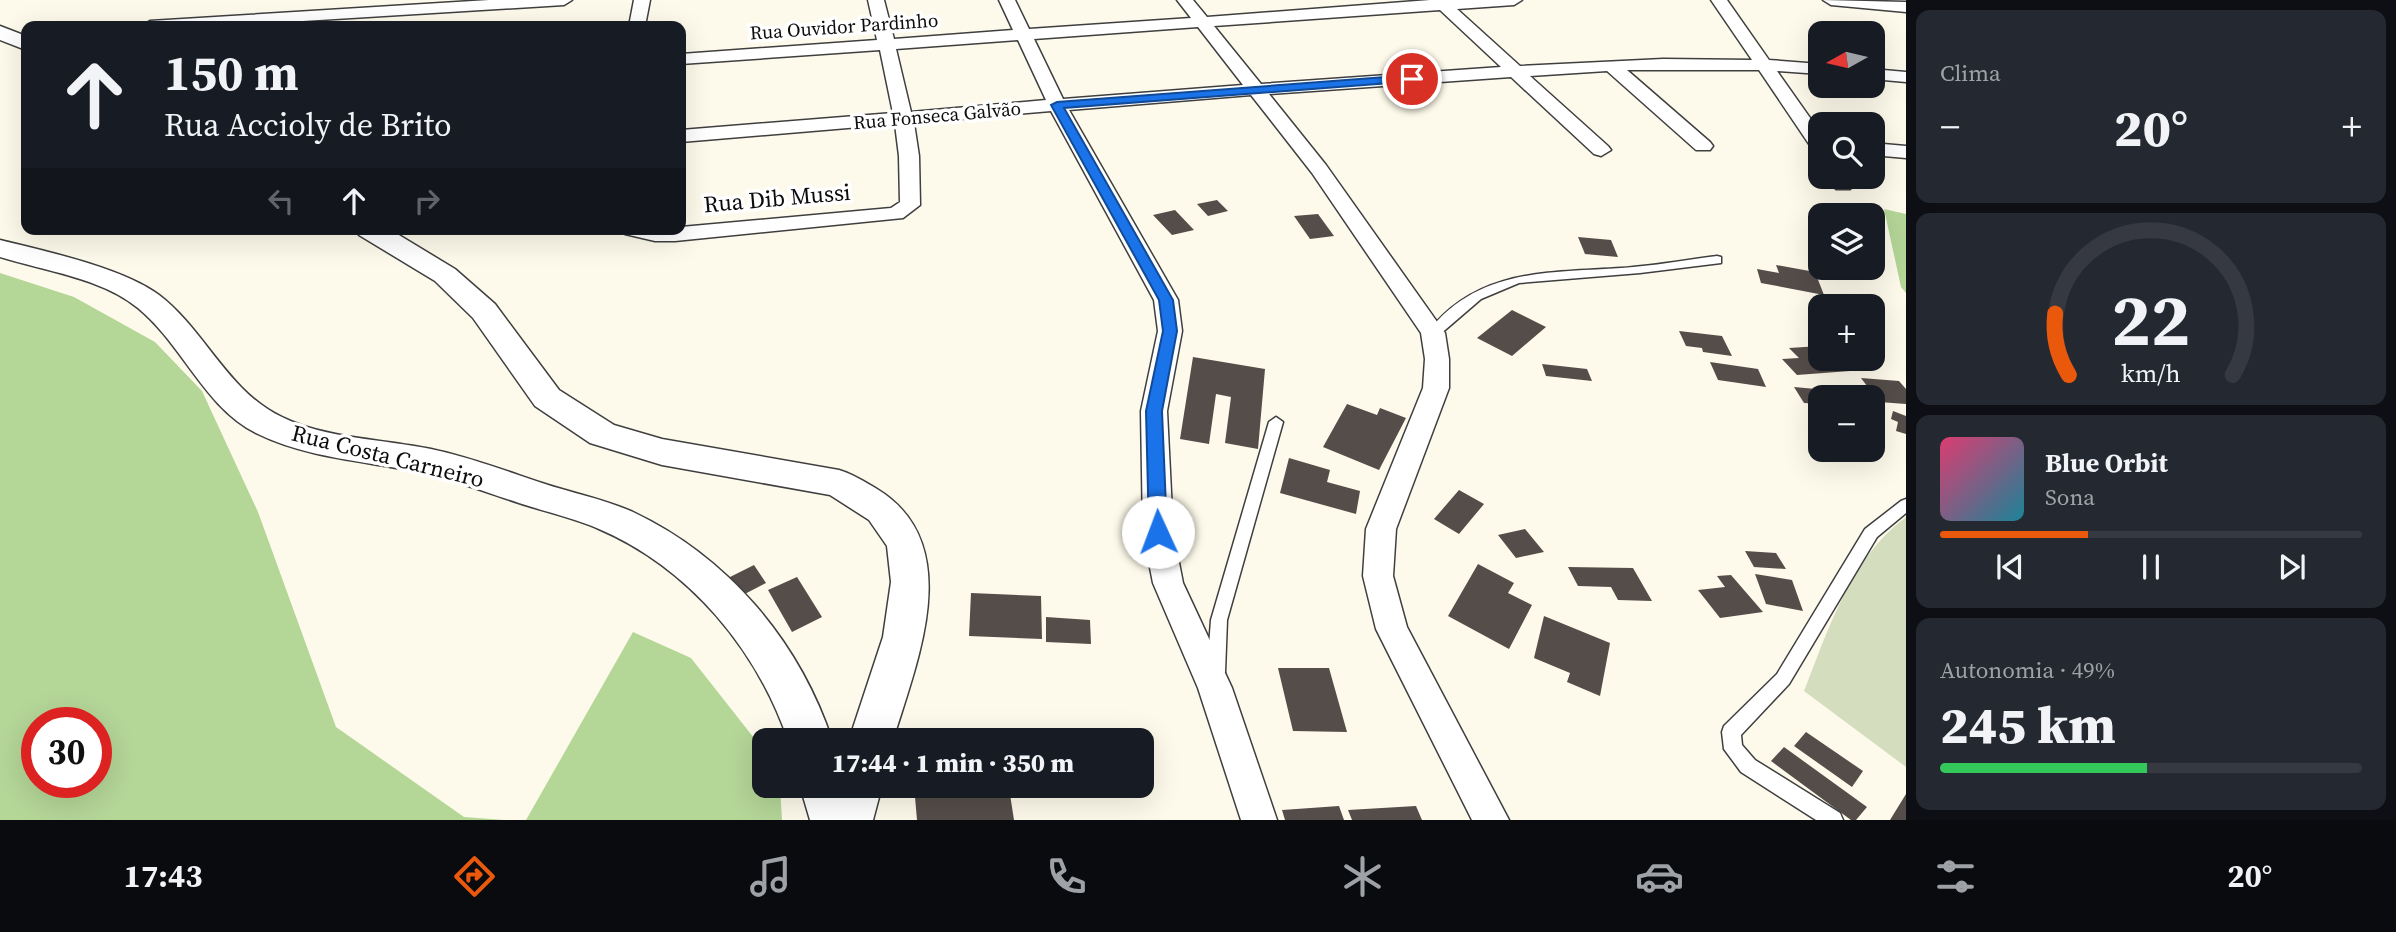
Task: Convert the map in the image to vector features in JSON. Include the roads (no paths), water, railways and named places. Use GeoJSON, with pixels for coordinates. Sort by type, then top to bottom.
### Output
{"type":"FeatureCollection","features":[{"type":"Feature","properties":{"kind":"street"},"geometry":{"type":"LineString","coordinates":[[230,21],[231,0]]}},
{"type":"Feature","properties":{"kind":"street"},"geometry":{"type":"LineString","coordinates":[[272,21],[564,0]]}},
{"type":"Feature","properties":{"kind":"street"},"geometry":{"type":"LineString","coordinates":[[638,21],[642,0]]}},
{"type":"Feature","properties":{"kind":"street"},"geometry":{"type":"LineString","coordinates":[[876,0],[904,119],[911,192]]}},
{"type":"Feature","properties":{"kind":"street"},"geometry":{"type":"LineString","coordinates":[[1007,0],[1057,105],[1166,300],[1170,331],[1154,411],[1158,532],[1168,583],[1215,688],[1259,820]]}},
{"type":"Feature","properties":{"kind":"street"},"geometry":{"type":"LineString","coordinates":[[1185,0],[1319,169],[1433,333],[1437,359],[1436,388],[1381,529],[1378,576],[1392,629],[1491,820]]}},
{"type":"Feature","properties":{"kind":"street","name":"Rua Ouvidor Pardinho"},"geometry":{"type":"LineString","coordinates":[[686,59],[1441,3],[1514,0]]}},
{"type":"Feature","properties":{"kind":"street"},"geometry":{"type":"LineString","coordinates":[[1719,0],[1808,128]]}},
{"type":"Feature","properties":{"kind":"street"},"geometry":{"type":"LineString","coordinates":[[1831,0],[1906,7]]}},
{"type":"Feature","properties":{"kind":"street"},"geometry":{"type":"LineString","coordinates":[[1441,3],[1601,150]]}},
{"type":"Feature","properties":{"kind":"street","name":"Rua Fonseca Galvão"},"geometry":{"type":"LineString","coordinates":[[686,136],[1255,89],[1516,72],[1765,64],[1808,68]]}},
{"type":"Feature","properties":{"kind":"street"},"geometry":{"type":"LineString","coordinates":[[1613,67],[1703,146]]}},
{"type":"Feature","properties":{"kind":"street"},"geometry":{"type":"LineString","coordinates":[[1885,75],[1906,77]]}},
{"type":"Feature","properties":{"kind":"street"},"geometry":{"type":"LineString","coordinates":[[1885,150],[1906,152]]}},
{"type":"Feature","properties":{"kind":"street","name":"Rua Dib Mussi"},"geometry":{"type":"LineString","coordinates":[[686,233],[896,214],[910,205],[911,192]]}},
{"type":"Feature","properties":{"kind":"street"},"geometry":{"type":"LineString","coordinates":[[379,235],[446,275],[484,311],[547,398],[602,434],[662,452],[839,483],[882,510],[905,543],[910,582],[903,637],[875,728]]}},
{"type":"Feature","properties":{"kind":"street","name":"Rua Costa Carneiro"},"geometry":{"type":"LineString","coordinates":[[0,248],[114,283],[148,301],[238,403],[268,425],[314,440],[439,464],[503,484],[620,522],[677,555],[738,613],[771,653],[806,728]]}},
{"type":"Feature","properties":{"kind":"street"},"geometry":{"type":"LineString","coordinates":[[827,798],[833,820]]}},
{"type":"Feature","properties":{"kind":"street"},"geometry":{"type":"LineString","coordinates":[[850,820],[856,798]]}},
{"type":"Feature","properties":{"kind":"lane"},"geometry":{"type":"LineString","coordinates":[[1433,333],[1454,312],[1503,282],[1533,274],[1614,272],[1717,260]]}},
{"type":"Feature","properties":{"kind":"lane"},"geometry":{"type":"LineString","coordinates":[[1215,688],[1219,620],[1276,422]]}},
{"type":"Feature","properties":{"kind":"lane"},"geometry":{"type":"LineString","coordinates":[[1833,820],[1748,766],[1733,750],[1731,732],[1783,679],[1871,533],[1906,505]]}}]}
